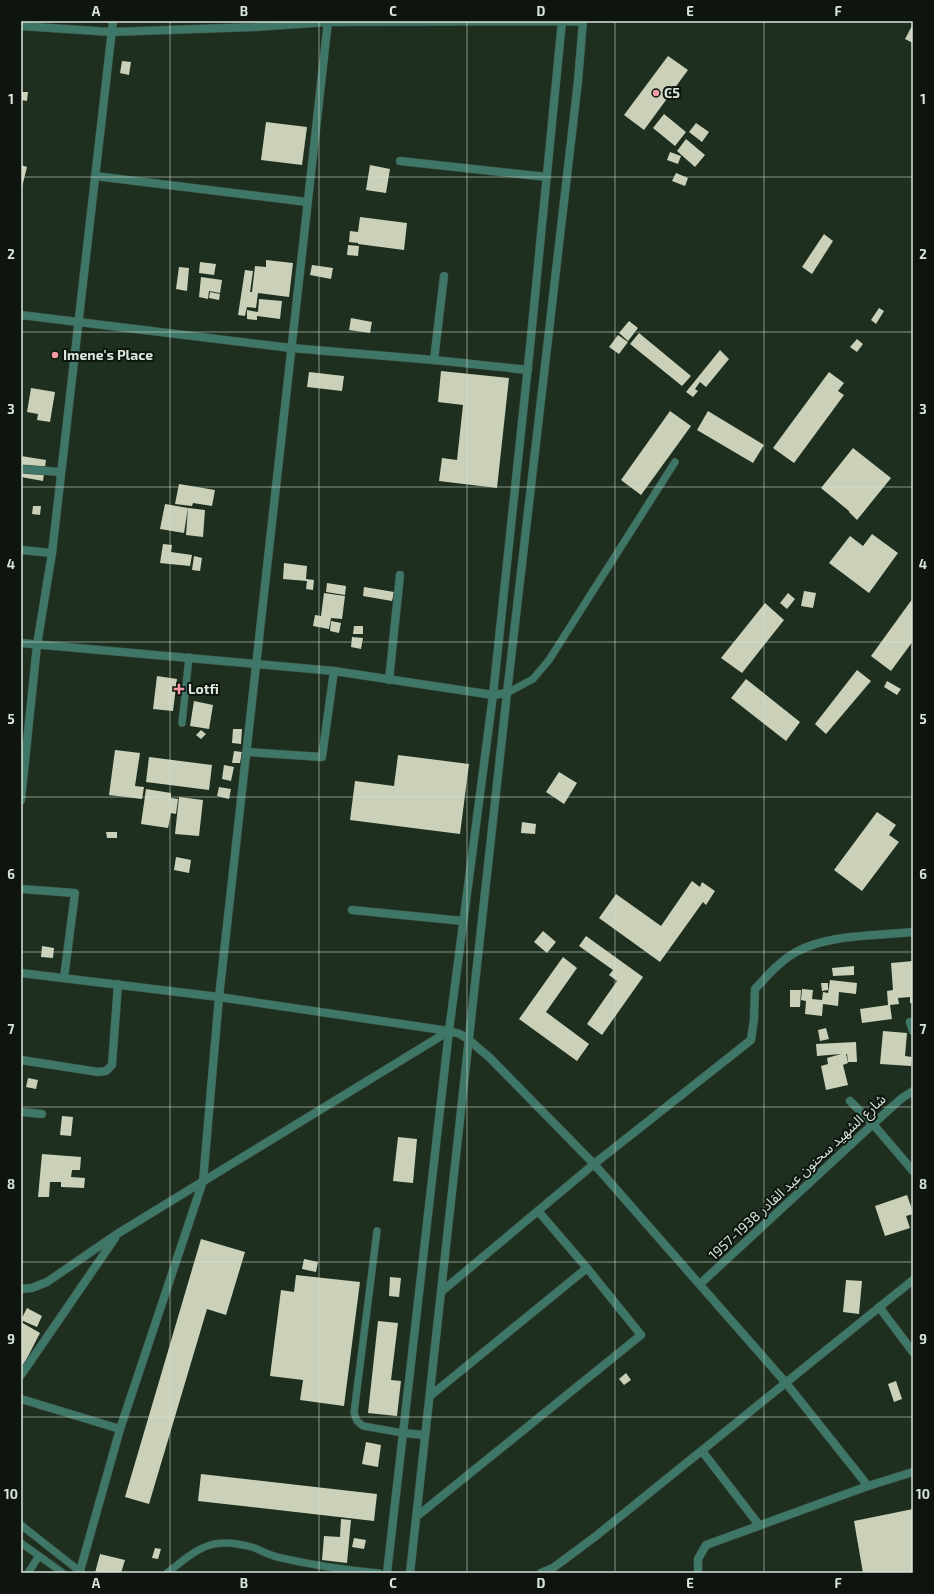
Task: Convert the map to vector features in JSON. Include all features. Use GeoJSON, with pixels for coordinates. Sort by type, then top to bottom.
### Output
{"type":"FeatureCollection","features":[{"type":"Feature","properties":{"kind":"street"},"geometry":{"type":"LineString","coordinates":[[21,800],[37,645],[52,553],[79,322],[112,21]]}},
{"type":"Feature","properties":{"kind":"street"},"geometry":{"type":"LineString","coordinates":[[387,1573],[449,1031],[493,695],[528,370],[562,21]]}},
{"type":"Feature","properties":{"kind":"street"},"geometry":{"type":"LineString","coordinates":[[21,26],[111,32],[188,25],[328,22],[583,22],[578,80],[507,694],[410,1573]]}},
{"type":"Feature","properties":{"kind":"street"},"geometry":{"type":"LineString","coordinates":[[81,1572],[120,1429],[203,1181],[220,997],[328,22]]}},
{"type":"Feature","properties":{"kind":"street"},"geometry":{"type":"LineString","coordinates":[[400,162],[547,177]]}},
{"type":"Feature","properties":{"kind":"street"},"geometry":{"type":"LineString","coordinates":[[95,176],[307,202]]}},
{"type":"Feature","properties":{"kind":"street"},"geometry":{"type":"LineString","coordinates":[[434,360],[444,276]]}},
{"type":"Feature","properties":{"kind":"street"},"geometry":{"type":"LineString","coordinates":[[21,315],[291,348],[434,360],[528,370]]}},
{"type":"Feature","properties":{"kind":"street"},"geometry":{"type":"LineString","coordinates":[[21,469],[61,472]]}},
{"type":"Feature","properties":{"kind":"street"},"geometry":{"type":"LineString","coordinates":[[21,550],[52,553]]}},
{"type":"Feature","properties":{"kind":"street"},"geometry":{"type":"LineString","coordinates":[[389,680],[400,575]]}},
{"type":"Feature","properties":{"kind":"street"},"geometry":{"type":"LineString","coordinates":[[21,643],[189,657],[334,672],[493,695],[507,694]]}},
{"type":"Feature","properties":{"kind":"street"},"geometry":{"type":"LineString","coordinates":[[247,752],[322,757],[334,672]]}},
{"type":"Feature","properties":{"kind":"street"},"geometry":{"type":"LineString","coordinates":[[21,889],[75,893],[64,978]]}},
{"type":"Feature","properties":{"kind":"street"},"geometry":{"type":"LineString","coordinates":[[352,910],[464,921]]}},
{"type":"Feature","properties":{"kind":"street"},"geometry":{"type":"LineString","coordinates":[[441,1292],[594,1164],[751,1040],[754,1019],[755,989],[770,972],[796,952],[829,940],[913,932]]}},
{"type":"Feature","properties":{"kind":"street"},"geometry":{"type":"LineString","coordinates":[[21,973],[220,997],[449,1031],[460,1034],[470,1040],[490,1058],[594,1164],[786,1383],[868,1486]]}},
{"type":"Feature","properties":{"kind":"street"},"geometry":{"type":"LineString","coordinates":[[21,1060],[98,1072],[106,1071],[112,1065],[118,984]]}},
{"type":"Feature","properties":{"kind":"street"},"geometry":{"type":"LineString","coordinates":[[910,1022],[913,1031]]}},
{"type":"Feature","properties":{"kind":"street"},"geometry":{"type":"LineString","coordinates":[[21,1289],[32,1288],[47,1282],[117,1234],[449,1031]]}},
{"type":"Feature","properties":{"kind":"street","name":"شارع الشهيد سحنون عبد القادر 1938-1957"},"geometry":{"type":"LineString","coordinates":[[700,1284],[873,1124],[902,1098],[913,1091]]}},
{"type":"Feature","properties":{"kind":"street"},"geometry":{"type":"LineString","coordinates":[[850,1101],[873,1124],[913,1171]]}},
{"type":"Feature","properties":{"kind":"street"},"geometry":{"type":"LineString","coordinates":[[21,1112],[42,1114]]}},
{"type":"Feature","properties":{"kind":"street"},"geometry":{"type":"LineString","coordinates":[[416,1517],[641,1335],[587,1268],[538,1211]]}},
{"type":"Feature","properties":{"kind":"street"},"geometry":{"type":"LineString","coordinates":[[21,1376],[117,1234]]}},
{"type":"Feature","properties":{"kind":"street"},"geometry":{"type":"LineString","coordinates":[[430,1396],[587,1268]]}},
{"type":"Feature","properties":{"kind":"street"},"geometry":{"type":"LineString","coordinates":[[542,1573],[553,1568],[596,1536],[913,1280]]}},
{"type":"Feature","properties":{"kind":"street"},"geometry":{"type":"LineString","coordinates":[[879,1307],[913,1352]]}},
{"type":"Feature","properties":{"kind":"street"},"geometry":{"type":"LineString","coordinates":[[21,1399],[120,1429]]}},
{"type":"Feature","properties":{"kind":"street"},"geometry":{"type":"LineString","coordinates":[[403,1433],[425,1435]]}},
{"type":"Feature","properties":{"kind":"street"},"geometry":{"type":"LineString","coordinates":[[702,1450],[760,1525]]}},
{"type":"Feature","properties":{"kind":"street"},"geometry":{"type":"LineString","coordinates":[[698,1573],[698,1559],[706,1545],[868,1486],[913,1472]]}},
{"type":"Feature","properties":{"kind":"lane"},"geometry":{"type":"LineString","coordinates":[[507,694],[533,679],[549,660],[675,462]]}},
{"type":"Feature","properties":{"kind":"lane"},"geometry":{"type":"LineString","coordinates":[[182,723],[189,657]]}},
{"type":"Feature","properties":{"kind":"lane"},"geometry":{"type":"LineString","coordinates":[[377,1231],[354,1413],[357,1421],[363,1426],[403,1433]]}},
{"type":"Feature","properties":{"kind":"lane"},"geometry":{"type":"LineString","coordinates":[[21,1524],[81,1572]]}},
{"type":"Feature","properties":{"kind":"lane"},"geometry":{"type":"LineString","coordinates":[[21,1543],[63,1573]]}},
{"type":"Feature","properties":{"kind":"lane"},"geometry":{"type":"LineString","coordinates":[[167,1573],[200,1548],[212,1544],[229,1543],[254,1548],[275,1556],[343,1570],[379,1573]]}},
{"type":"Feature","properties":{"kind":"lane"},"geometry":{"type":"LineString","coordinates":[[28,1573],[39,1556]]}},
{"type":"Feature","properties":{"kind":"building"},"geometry":{"type":"Polygon","coordinates":[[[913,24],[913,43],[905,39],[913,24]]]}},
{"type":"Feature","properties":{"kind":"building","name":"C5"},"geometry":{"type":"Polygon","coordinates":[[[668,56],[688,70],[644,130],[624,115],[668,56]]]}},
{"type":"Feature","properties":{"kind":"building"},"geometry":{"type":"Polygon","coordinates":[[[122,61],[131,62],[129,75],[120,73],[122,61]]]}},
{"type":"Feature","properties":{"kind":"building"},"geometry":{"type":"Polygon","coordinates":[[[21,92],[28,92],[27,101],[21,100],[21,92]]]}},
{"type":"Feature","properties":{"kind":"building"},"geometry":{"type":"Polygon","coordinates":[[[664,114],[686,132],[675,146],[653,128],[664,114]]]}},
{"type":"Feature","properties":{"kind":"building"},"geometry":{"type":"Polygon","coordinates":[[[266,122],[307,127],[302,165],[261,160],[266,122]]]}},
{"type":"Feature","properties":{"kind":"building"},"geometry":{"type":"Polygon","coordinates":[[[696,123],[709,132],[702,142],[689,132],[696,123]]]}},
{"type":"Feature","properties":{"kind":"building"},"geometry":{"type":"Polygon","coordinates":[[[686,139],[705,155],[695,167],[677,151],[686,139]]]}},
{"type":"Feature","properties":{"kind":"building"},"geometry":{"type":"Polygon","coordinates":[[[670,152],[681,156],[678,164],[667,160],[670,152]]]}},
{"type":"Feature","properties":{"kind":"building"},"geometry":{"type":"Polygon","coordinates":[[[21,165],[27,167],[22,187],[21,187],[21,165]]]}},
{"type":"Feature","properties":{"kind":"building"},"geometry":{"type":"Polygon","coordinates":[[[370,165],[390,169],[386,193],[366,190],[370,165]]]}},
{"type":"Feature","properties":{"kind":"building"},"geometry":{"type":"Polygon","coordinates":[[[676,173],[688,178],[685,186],[672,181],[676,173]]]}},
{"type":"Feature","properties":{"kind":"building"},"geometry":{"type":"Polygon","coordinates":[[[360,217],[407,223],[404,250],[349,242],[350,231],[358,232],[360,217]]]}},
{"type":"Feature","properties":{"kind":"building"},"geometry":{"type":"Polygon","coordinates":[[[824,234],[833,241],[812,274],[802,267],[824,234]]]}},
{"type":"Feature","properties":{"kind":"building"},"geometry":{"type":"Polygon","coordinates":[[[348,245],[359,246],[358,256],[347,255],[348,245]]]}},
{"type":"Feature","properties":{"kind":"building"},"geometry":{"type":"Polygon","coordinates":[[[266,260],[293,263],[289,297],[258,293],[256,308],[247,307],[245,316],[238,315],[245,270],[253,271],[250,292],[252,292],[255,266],[266,267],[266,260]]]}},
{"type":"Feature","properties":{"kind":"building"},"geometry":{"type":"Polygon","coordinates":[[[200,262],[216,264],[214,275],[199,273],[200,262]]]}},
{"type":"Feature","properties":{"kind":"building"},"geometry":{"type":"Polygon","coordinates":[[[312,265],[333,268],[331,279],[310,275],[312,265]]]}},
{"type":"Feature","properties":{"kind":"building"},"geometry":{"type":"Polygon","coordinates":[[[179,267],[189,268],[187,291],[176,289],[179,267]]]}},
{"type":"Feature","properties":{"kind":"building"},"geometry":{"type":"Polygon","coordinates":[[[201,277],[222,280],[220,293],[209,291],[208,299],[199,297],[201,277]]]}},
{"type":"Feature","properties":{"kind":"building"},"geometry":{"type":"Polygon","coordinates":[[[210,292],[220,294],[219,300],[209,298],[210,292]]]}},
{"type":"Feature","properties":{"kind":"building"},"geometry":{"type":"Polygon","coordinates":[[[259,299],[282,301],[280,319],[257,316],[257,320],[247,319],[247,310],[258,312],[259,299]]]}},
{"type":"Feature","properties":{"kind":"building"},"geometry":{"type":"Polygon","coordinates":[[[879,308],[884,311],[876,324],[871,320],[879,308]]]}},
{"type":"Feature","properties":{"kind":"building"},"geometry":{"type":"Polygon","coordinates":[[[351,318],[372,322],[370,333],[349,330],[351,318]]]}},
{"type":"Feature","properties":{"kind":"building"},"geometry":{"type":"Polygon","coordinates":[[[629,321],[638,328],[628,341],[619,333],[629,321]]]}},
{"type":"Feature","properties":{"kind":"building"},"geometry":{"type":"Polygon","coordinates":[[[639,333],[691,376],[682,386],[630,344],[639,333]]]}},
{"type":"Feature","properties":{"kind":"building"},"geometry":{"type":"Polygon","coordinates":[[[618,335],[628,342],[619,354],[609,347],[618,335]]]}},
{"type":"Feature","properties":{"kind":"building"},"geometry":{"type":"Polygon","coordinates":[[[857,339],[863,344],[857,352],[850,347],[857,339]]]}},
{"type":"Feature","properties":{"kind":"building"},"geometry":{"type":"Polygon","coordinates":[[[720,350],[729,359],[706,387],[700,382],[695,389],[698,391],[693,397],[686,392],[720,350]]]}},
{"type":"Feature","properties":{"kind":"building"},"geometry":{"type":"Polygon","coordinates":[[[441,371],[509,378],[497,488],[439,481],[442,458],[457,460],[463,405],[438,402],[441,371]]]}},
{"type":"Feature","properties":{"kind":"building"},"geometry":{"type":"Polygon","coordinates":[[[309,372],[344,376],[342,391],[307,387],[309,372]]]}},
{"type":"Feature","properties":{"kind":"building"},"geometry":{"type":"Polygon","coordinates":[[[829,372],[844,383],[838,391],[844,395],[794,463],[773,448],[829,372]]]}},
{"type":"Feature","properties":{"kind":"building"},"geometry":{"type":"Polygon","coordinates":[[[31,388],[55,392],[50,422],[37,420],[38,414],[27,412],[31,388]]]}},
{"type":"Feature","properties":{"kind":"building"},"geometry":{"type":"Polygon","coordinates":[[[670,411],[691,426],[641,495],[621,480],[670,411]]]}},
{"type":"Feature","properties":{"kind":"building"},"geometry":{"type":"Polygon","coordinates":[[[708,411],[764,445],[753,463],[697,430],[708,411]]]}},
{"type":"Feature","properties":{"kind":"building"},"geometry":{"type":"Polygon","coordinates":[[[853,448],[891,478],[857,520],[849,511],[821,488],[853,448]]]}},
{"type":"Feature","properties":{"kind":"building"},"geometry":{"type":"Polygon","coordinates":[[[21,456],[46,460],[43,481],[21,477],[21,456]]]}},
{"type":"Feature","properties":{"kind":"building"},"geometry":{"type":"Polygon","coordinates":[[[179,484],[215,490],[212,506],[193,503],[192,506],[175,504],[179,484]]]}},
{"type":"Feature","properties":{"kind":"building"},"geometry":{"type":"Polygon","coordinates":[[[165,504],[188,508],[184,533],[160,529],[165,504]]]}},
{"type":"Feature","properties":{"kind":"building"},"geometry":{"type":"Polygon","coordinates":[[[33,506],[41,506],[40,515],[32,514],[33,506]]]}},
{"type":"Feature","properties":{"kind":"building"},"geometry":{"type":"Polygon","coordinates":[[[188,508],[205,510],[203,537],[186,535],[188,508]]]}},
{"type":"Feature","properties":{"kind":"building"},"geometry":{"type":"Polygon","coordinates":[[[872,534],[898,553],[869,593],[829,563],[850,536],[863,546],[872,534]]]}},
{"type":"Feature","properties":{"kind":"building"},"geometry":{"type":"Polygon","coordinates":[[[163,544],[172,545],[171,552],[192,555],[190,566],[160,563],[163,544]]]}},
{"type":"Feature","properties":{"kind":"building"},"geometry":{"type":"Polygon","coordinates":[[[194,556],[202,558],[200,571],[192,570],[194,556]]]}},
{"type":"Feature","properties":{"kind":"building"},"geometry":{"type":"Polygon","coordinates":[[[284,563],[307,566],[306,579],[314,580],[313,590],[306,589],[307,581],[283,579],[284,563]]]}},
{"type":"Feature","properties":{"kind":"building"},"geometry":{"type":"Polygon","coordinates":[[[327,583],[346,586],[345,595],[326,592],[327,583]]]}},
{"type":"Feature","properties":{"kind":"building"},"geometry":{"type":"Polygon","coordinates":[[[364,587],[394,592],[392,601],[363,596],[364,587]]]}},
{"type":"Feature","properties":{"kind":"building"},"geometry":{"type":"Polygon","coordinates":[[[804,591],[816,593],[813,608],[801,606],[804,591]]]}},
{"type":"Feature","properties":{"kind":"building"},"geometry":{"type":"Polygon","coordinates":[[[324,593],[345,596],[342,619],[331,618],[329,629],[313,626],[315,615],[321,616],[324,593]]]}},
{"type":"Feature","properties":{"kind":"building"},"geometry":{"type":"Polygon","coordinates":[[[788,593],[795,599],[787,609],[780,603],[788,593]]]}},
{"type":"Feature","properties":{"kind":"building"},"geometry":{"type":"Polygon","coordinates":[[[913,598],[913,641],[891,671],[871,656],[913,598]]]}},
{"type":"Feature","properties":{"kind":"building"},"geometry":{"type":"Polygon","coordinates":[[[765,603],[784,620],[742,673],[721,658],[765,603]]]}},
{"type":"Feature","properties":{"kind":"building"},"geometry":{"type":"Polygon","coordinates":[[[331,621],[341,623],[339,633],[330,631],[331,621]]]}},
{"type":"Feature","properties":{"kind":"building"},"geometry":{"type":"Polygon","coordinates":[[[354,626],[363,626],[363,634],[353,634],[354,626]]]}},
{"type":"Feature","properties":{"kind":"building"},"geometry":{"type":"Polygon","coordinates":[[[352,637],[363,638],[361,649],[351,647],[352,637]]]}},
{"type":"Feature","properties":{"kind":"building"},"geometry":{"type":"Polygon","coordinates":[[[857,670],[871,681],[826,734],[815,724],[857,670]]]}},
{"type":"Feature","properties":{"kind":"building"},"geometry":{"type":"Polygon","coordinates":[[[157,676],[177,679],[173,711],[153,709],[157,676]]]}},
{"type":"Feature","properties":{"kind":"building"},"geometry":{"type":"Polygon","coordinates":[[[746,679],[800,722],[786,741],[731,698],[746,679]]]}},
{"type":"Feature","properties":{"kind":"building"},"geometry":{"type":"Polygon","coordinates":[[[887,681],[901,689],[897,695],[884,687],[887,681]]]}},
{"type":"Feature","properties":{"kind":"building"},"geometry":{"type":"Polygon","coordinates":[[[194,701],[213,705],[209,729],[190,726],[194,701]]]}},
{"type":"Feature","properties":{"kind":"building"},"geometry":{"type":"Polygon","coordinates":[[[233,729],[242,729],[241,744],[232,743],[233,729]]]}},
{"type":"Feature","properties":{"kind":"building"},"geometry":{"type":"Polygon","coordinates":[[[201,730],[206,734],[201,739],[196,735],[201,730]]]}},
{"type":"Feature","properties":{"kind":"building"},"geometry":{"type":"Polygon","coordinates":[[[115,750],[140,753],[135,786],[144,787],[142,799],[109,795],[115,750]]]}},
{"type":"Feature","properties":{"kind":"building"},"geometry":{"type":"Polygon","coordinates":[[[234,751],[242,752],[240,763],[232,763],[234,751]]]}},
{"type":"Feature","properties":{"kind":"building"},"geometry":{"type":"Polygon","coordinates":[[[398,755],[469,764],[460,834],[350,820],[355,781],[394,786],[398,755]]]}},
{"type":"Feature","properties":{"kind":"building"},"geometry":{"type":"Polygon","coordinates":[[[149,757],[212,765],[209,790],[146,782],[149,757]]]}},
{"type":"Feature","properties":{"kind":"building"},"geometry":{"type":"Polygon","coordinates":[[[224,765],[234,767],[231,781],[222,779],[224,765]]]}},
{"type":"Feature","properties":{"kind":"building"},"geometry":{"type":"Polygon","coordinates":[[[559,772],[577,783],[564,804],[546,792],[559,772]]]}},
{"type":"Feature","properties":{"kind":"building"},"geometry":{"type":"Polygon","coordinates":[[[219,787],[231,789],[229,799],[217,796],[219,787]]]}},
{"type":"Feature","properties":{"kind":"building"},"geometry":{"type":"Polygon","coordinates":[[[146,789],[171,793],[171,798],[178,799],[176,814],[171,813],[168,828],[141,824],[146,789]]]}},
{"type":"Feature","properties":{"kind":"building"},"geometry":{"type":"Polygon","coordinates":[[[179,797],[203,800],[199,836],[175,834],[179,797]]]}},
{"type":"Feature","properties":{"kind":"building"},"geometry":{"type":"Polygon","coordinates":[[[877,812],[896,825],[889,835],[899,842],[862,891],[834,870],[877,812]]]}},
{"type":"Feature","properties":{"kind":"building"},"geometry":{"type":"Polygon","coordinates":[[[522,822],[536,824],[535,834],[521,833],[522,822]]]}},
{"type":"Feature","properties":{"kind":"building"},"geometry":{"type":"Polygon","coordinates":[[[106,832],[117,832],[117,838],[107,838],[106,832]]]}},
{"type":"Feature","properties":{"kind":"building"},"geometry":{"type":"Polygon","coordinates":[[[176,857],[191,860],[189,873],[174,870],[176,857]]]}},
{"type":"Feature","properties":{"kind":"building"},"geometry":{"type":"Polygon","coordinates":[[[692,881],[700,887],[702,882],[715,891],[706,905],[703,902],[660,962],[599,918],[616,894],[661,926],[692,881]]]}},
{"type":"Feature","properties":{"kind":"building"},"geometry":{"type":"Polygon","coordinates":[[[543,931],[556,942],[547,953],[534,942],[543,931]]]}},
{"type":"Feature","properties":{"kind":"building"},"geometry":{"type":"Polygon","coordinates":[[[586,936],[643,977],[602,1035],[587,1024],[617,981],[609,975],[613,970],[579,946],[586,936]]]}},
{"type":"Feature","properties":{"kind":"building"},"geometry":{"type":"Polygon","coordinates":[[[42,946],[54,948],[53,958],[41,957],[42,946]]]}},
{"type":"Feature","properties":{"kind":"building"},"geometry":{"type":"Polygon","coordinates":[[[563,957],[577,968],[546,1012],[589,1044],[577,1061],[519,1019],[563,957]]]}},
{"type":"Feature","properties":{"kind":"building"},"geometry":{"type":"Polygon","coordinates":[[[913,961],[913,1003],[910,1003],[910,997],[898,998],[899,1004],[890,1005],[892,1019],[862,1023],[860,1009],[888,1005],[887,991],[893,990],[891,963],[913,961]]]}},
{"type":"Feature","properties":{"kind":"building"},"geometry":{"type":"Polygon","coordinates":[[[854,966],[854,975],[833,976],[832,968],[854,966]]]}},
{"type":"Feature","properties":{"kind":"building"},"geometry":{"type":"Polygon","coordinates":[[[830,980],[857,983],[856,994],[839,992],[838,1006],[823,1004],[822,1016],[805,1014],[806,1001],[801,1000],[802,989],[813,990],[812,999],[822,1000],[823,992],[828,993],[830,980]]]}},
{"type":"Feature","properties":{"kind":"building"},"geometry":{"type":"Polygon","coordinates":[[[821,983],[828,983],[828,990],[822,991],[821,983]]]}},
{"type":"Feature","properties":{"kind":"building"},"geometry":{"type":"Polygon","coordinates":[[[790,990],[801,990],[800,1007],[790,1007],[790,990]]]}},
{"type":"Feature","properties":{"kind":"building"},"geometry":{"type":"Polygon","coordinates":[[[826,1028],[829,1039],[820,1041],[818,1030],[826,1028]]]}},
{"type":"Feature","properties":{"kind":"building"},"geometry":{"type":"Polygon","coordinates":[[[883,1031],[907,1033],[905,1056],[912,1057],[911,1066],[880,1064],[883,1031]]]}},
{"type":"Feature","properties":{"kind":"building"},"geometry":{"type":"Polygon","coordinates":[[[856,1042],[857,1062],[848,1062],[846,1054],[848,1063],[843,1065],[848,1085],[826,1090],[821,1066],[828,1064],[827,1058],[841,1054],[817,1056],[816,1044],[856,1042]]]}},
{"type":"Feature","properties":{"kind":"building"},"geometry":{"type":"Polygon","coordinates":[[[28,1078],[38,1080],[36,1089],[26,1087],[28,1078]]]}},
{"type":"Feature","properties":{"kind":"building"},"geometry":{"type":"Polygon","coordinates":[[[62,1116],[73,1117],[71,1136],[60,1135],[62,1116]]]}},
{"type":"Feature","properties":{"kind":"building"},"geometry":{"type":"Polygon","coordinates":[[[398,1137],[417,1139],[413,1183],[393,1181],[398,1137]]]}},
{"type":"Feature","properties":{"kind":"building"},"geometry":{"type":"Polygon","coordinates":[[[42,1154],[81,1157],[80,1170],[72,1170],[71,1177],[85,1178],[84,1188],[61,1187],[61,1182],[50,1182],[49,1197],[38,1197],[42,1154]]]}},
{"type":"Feature","properties":{"kind":"building"},"geometry":{"type":"Polygon","coordinates":[[[907,1195],[913,1212],[913,1214],[906,1216],[910,1228],[885,1236],[875,1206],[907,1195]]]}},
{"type":"Feature","properties":{"kind":"building"},"geometry":{"type":"Polygon","coordinates":[[[201,1239],[245,1252],[226,1315],[207,1309],[149,1504],[125,1497],[201,1239]]]}},
{"type":"Feature","properties":{"kind":"building"},"geometry":{"type":"Polygon","coordinates":[[[304,1259],[318,1262],[316,1272],[302,1269],[304,1259]]]}},
{"type":"Feature","properties":{"kind":"building"},"geometry":{"type":"Polygon","coordinates":[[[296,1275],[360,1282],[344,1406],[300,1400],[303,1380],[270,1376],[281,1290],[294,1292],[296,1275]]]}},
{"type":"Feature","properties":{"kind":"building"},"geometry":{"type":"Polygon","coordinates":[[[390,1277],[401,1278],[399,1297],[389,1296],[390,1277]]]}},
{"type":"Feature","properties":{"kind":"building"},"geometry":{"type":"Polygon","coordinates":[[[846,1280],[862,1281],[859,1314],[843,1312],[846,1280]]]}},
{"type":"Feature","properties":{"kind":"building"},"geometry":{"type":"Polygon","coordinates":[[[27,1308],[42,1316],[37,1327],[21,1320],[27,1308]]]}},
{"type":"Feature","properties":{"kind":"building"},"geometry":{"type":"Polygon","coordinates":[[[378,1321],[398,1323],[391,1380],[401,1381],[397,1416],[368,1413],[378,1321]]]}},
{"type":"Feature","properties":{"kind":"building"},"geometry":{"type":"Polygon","coordinates":[[[21,1322],[40,1333],[23,1366],[21,1365],[21,1322]]]}},
{"type":"Feature","properties":{"kind":"building"},"geometry":{"type":"Polygon","coordinates":[[[626,1373],[631,1380],[624,1385],[619,1379],[626,1373]]]}},
{"type":"Feature","properties":{"kind":"building"},"geometry":{"type":"Polygon","coordinates":[[[896,1381],[902,1399],[894,1402],[888,1384],[896,1381]]]}},
{"type":"Feature","properties":{"kind":"building"},"geometry":{"type":"Polygon","coordinates":[[[366,1442],[381,1445],[378,1467],[362,1464],[366,1442]]]}},
{"type":"Feature","properties":{"kind":"building"},"geometry":{"type":"Polygon","coordinates":[[[201,1474],[377,1494],[374,1521],[198,1501],[201,1474]]]}},
{"type":"Feature","properties":{"kind":"building"},"geometry":{"type":"Polygon","coordinates":[[[913,1509],[913,1573],[863,1573],[854,1521],[913,1509]]]}},
{"type":"Feature","properties":{"kind":"building"},"geometry":{"type":"Polygon","coordinates":[[[341,1519],[351,1520],[347,1563],[322,1560],[324,1536],[340,1537],[341,1519]]]}},
{"type":"Feature","properties":{"kind":"building"},"geometry":{"type":"Polygon","coordinates":[[[354,1538],[366,1540],[364,1549],[352,1547],[354,1538]]]}},
{"type":"Feature","properties":{"kind":"building"},"geometry":{"type":"Polygon","coordinates":[[[155,1548],[161,1549],[158,1559],[152,1558],[155,1548]]]}},
{"type":"Feature","properties":{"kind":"building"},"geometry":{"type":"Polygon","coordinates":[[[100,1554],[125,1560],[121,1573],[95,1573],[100,1554]]]}},
{"type":"Feature","properties":{"kind":"place","name":"C5"},"geometry":{"type":"Point","coordinates":[656,93]}},
{"type":"Feature","properties":{"kind":"place","name":"Imene's Place"},"geometry":{"type":"Point","coordinates":[55,355]}},
{"type":"Feature","properties":{"kind":"place","name":"Lotfi"},"geometry":{"type":"Point","coordinates":[179,689]}}]}
